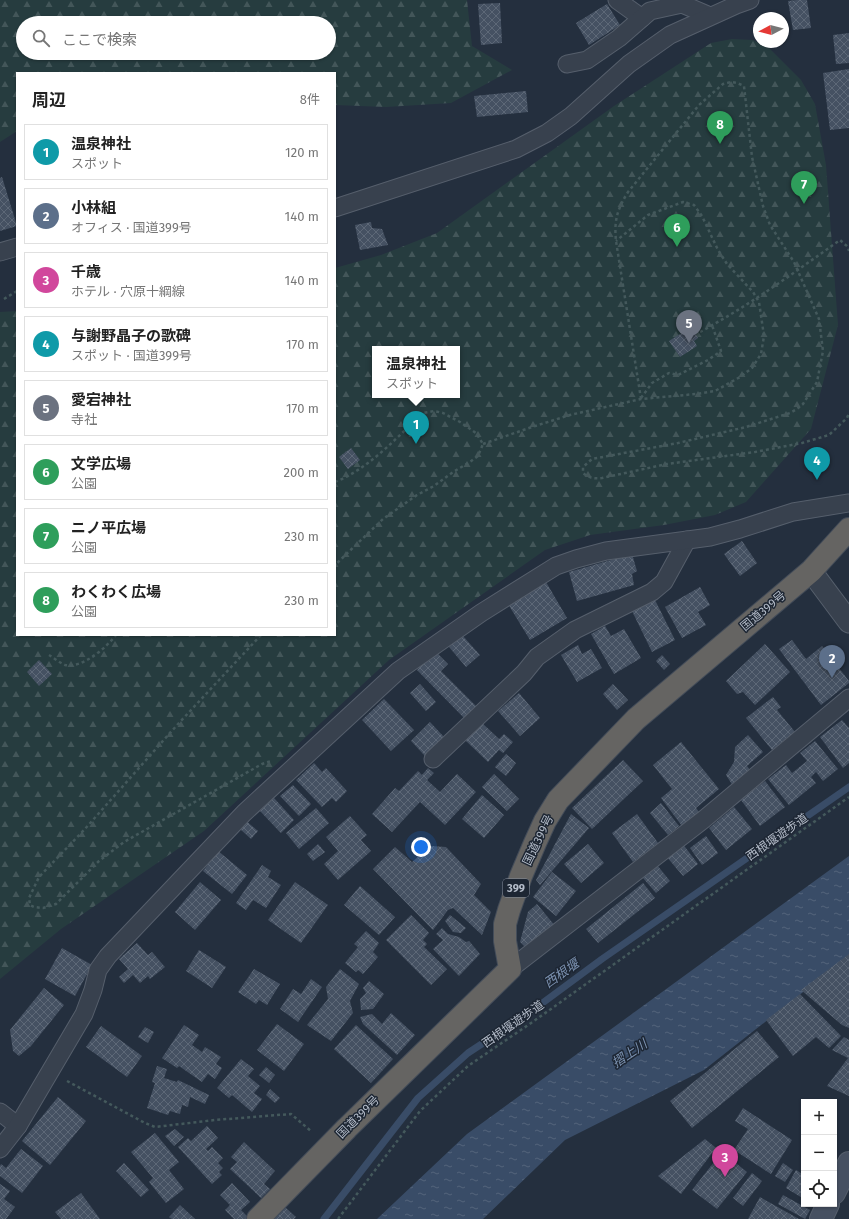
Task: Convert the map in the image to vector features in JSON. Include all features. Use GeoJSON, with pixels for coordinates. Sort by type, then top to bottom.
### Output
{"type":"FeatureCollection","features":[{"type":"Feature","properties":{"kind":"highway","name":"国道399号"},"geometry":{"type":"LineString","coordinates":[[258,1219],[328,1147],[510,969],[505,941],[505,924],[521,876],[535,843],[545,821],[558,800],[636,719],[811,571],[849,529]]}},
{"type":"Feature","properties":{"kind":"main road"},"geometry":{"type":"LineString","coordinates":[[837,1187],[849,1163]]}},
{"type":"Feature","properties":{"kind":"main road"},"geometry":{"type":"LineString","coordinates":[[821,1219],[827,1207]]}},
{"type":"Feature","properties":{"kind":"street"},"geometry":{"type":"LineString","coordinates":[[617,0],[642,18]]}},
{"type":"Feature","properties":{"kind":"street"},"geometry":{"type":"LineString","coordinates":[[336,208],[480,162],[516,149],[541,137],[571,116],[629,64],[670,35],[710,16],[750,0]]}},
{"type":"Feature","properties":{"kind":"street"},"geometry":{"type":"LineString","coordinates":[[567,64],[587,60],[619,38],[650,10],[682,4],[710,16]]}},
{"type":"Feature","properties":{"kind":"street"},"geometry":{"type":"LineString","coordinates":[[0,252],[16,247]]}},
{"type":"Feature","properties":{"kind":"street"},"geometry":{"type":"LineString","coordinates":[[0,1149],[18,1126],[84,1014],[93,990],[98,970],[108,956],[244,813],[398,671],[481,613],[556,566],[606,551],[710,537],[793,512],[849,502]]}},
{"type":"Feature","properties":{"kind":"street"},"geometry":{"type":"LineString","coordinates":[[432,759],[524,673],[537,657],[575,630],[652,592],[664,582],[687,540]]}},
{"type":"Feature","properties":{"kind":"street"},"geometry":{"type":"LineString","coordinates":[[811,571],[849,622]]}},
{"type":"Feature","properties":{"kind":"street"},"geometry":{"type":"LineString","coordinates":[[510,969],[703,820],[849,698]]}},
{"type":"Feature","properties":{"kind":"street"},"geometry":{"type":"LineString","coordinates":[[0,1112],[18,1126]]}},
{"type":"Feature","properties":{"kind":"path"},"geometry":{"type":"LineString","coordinates":[[641,399],[616,241],[615,232],[618,207],[628,192],[699,105],[723,84],[737,82],[744,86],[752,157],[763,206],[770,225],[798,270],[819,320],[823,351],[817,382],[804,404],[790,413],[746,427],[678,443],[592,459],[583,467],[583,473],[588,477],[595,479],[667,464],[755,452],[802,443],[829,435],[847,418],[849,412]]}},
{"type":"Feature","properties":{"kind":"path"},"geometry":{"type":"LineString","coordinates":[[336,564],[383,519],[417,495],[434,486],[478,456],[483,444],[570,415],[641,399],[690,395],[715,391],[740,378],[752,368],[761,354],[764,336],[759,302],[753,292],[727,264],[718,250],[702,216],[694,204],[683,202],[648,214],[616,241]]}},
{"type":"Feature","properties":{"kind":"path"},"geometry":{"type":"LineString","coordinates":[[700,332],[757,298],[840,240],[848,247],[849,251]]}},
{"type":"Feature","properties":{"kind":"path"},"geometry":{"type":"LineString","coordinates":[[4,299],[16,292]]}},
{"type":"Feature","properties":{"kind":"path"},"geometry":{"type":"LineString","coordinates":[[641,399],[652,383],[669,373],[678,375],[708,360],[721,351],[712,325]]}},
{"type":"Feature","properties":{"kind":"path"},"geometry":{"type":"LineString","coordinates":[[336,482],[348,477],[367,465],[423,413],[434,411],[443,413],[476,433],[483,444]]}},
{"type":"Feature","properties":{"kind":"path"},"geometry":{"type":"LineString","coordinates":[[49,655],[65,664],[71,665],[96,655],[115,636]]}},
{"type":"Feature","properties":{"kind":"path"},"geometry":{"type":"LineString","coordinates":[[260,636],[178,724],[84,830],[39,877],[29,898],[30,905],[43,908],[56,904],[99,861],[124,842],[262,764],[276,759]]}},
{"type":"Feature","properties":{"kind":"path","name":"西根堰遊歩道"},"geometry":{"type":"LineString","coordinates":[[338,1219],[420,1111],[468,1066],[849,797]]}},
{"type":"Feature","properties":{"kind":"path"},"geometry":{"type":"LineString","coordinates":[[50,1072],[155,1127],[215,1120],[291,1114],[328,1147]]}},
{"type":"Feature","properties":{"kind":"green space"},"geometry":{"type":"Polygon","coordinates":[[[0,0],[467,0],[472,46],[512,70],[451,103],[386,107],[336,105],[336,72],[16,72],[16,132],[0,142],[0,0]]]}},
{"type":"Feature","properties":{"kind":"green space"},"geometry":{"type":"Polygon","coordinates":[[[732,39],[753,40],[753,48],[769,48],[801,80],[815,104],[826,165],[838,325],[811,429],[746,502],[715,515],[664,525],[590,535],[545,550],[389,660],[204,831],[61,929],[0,979],[0,312],[16,311],[16,636],[336,636],[336,268],[381,255],[437,233],[614,106],[711,43],[732,39]]]}},
{"type":"Feature","properties":{"kind":"water","name":"摺上川"},"geometry":{"type":"Polygon","coordinates":[[[849,856],[849,956],[704,1070],[565,1140],[483,1219],[377,1219],[467,1134],[849,856]]]}},
{"type":"Feature","properties":{"kind":"building"},"geometry":{"type":"Polygon","coordinates":[[[807,0],[811,28],[793,30],[788,1],[807,0]]]}},
{"type":"Feature","properties":{"kind":"building"},"geometry":{"type":"Polygon","coordinates":[[[500,3],[502,43],[481,45],[478,4],[500,3]]]}},
{"type":"Feature","properties":{"kind":"building"},"geometry":{"type":"Polygon","coordinates":[[[607,4],[620,25],[589,45],[576,23],[607,4]]]}},
{"type":"Feature","properties":{"kind":"building"},"geometry":{"type":"Polygon","coordinates":[[[849,33],[849,63],[836,64],[833,35],[849,33]]]}},
{"type":"Feature","properties":{"kind":"building"},"geometry":{"type":"Polygon","coordinates":[[[849,69],[849,128],[830,130],[823,73],[849,69]]]}},
{"type":"Feature","properties":{"kind":"building"},"geometry":{"type":"Polygon","coordinates":[[[526,91],[528,112],[477,117],[474,96],[526,91]]]}},
{"type":"Feature","properties":{"kind":"building"},"geometry":{"type":"Polygon","coordinates":[[[2,177],[16,226],[0,231],[0,178],[2,177]]]}},
{"type":"Feature","properties":{"kind":"building"},"geometry":{"type":"Polygon","coordinates":[[[371,222],[372,228],[382,229],[388,245],[360,250],[355,225],[371,222]]]}},
{"type":"Feature","properties":{"kind":"building"},"geometry":{"type":"Polygon","coordinates":[[[686,330],[689,335],[694,331],[698,338],[694,341],[697,346],[680,357],[669,341],[686,330]]]}},
{"type":"Feature","properties":{"kind":"building"},"geometry":{"type":"Polygon","coordinates":[[[351,448],[360,460],[348,469],[339,457],[351,448]]]}},
{"type":"Feature","properties":{"kind":"building"},"geometry":{"type":"Polygon","coordinates":[[[742,541],[757,563],[740,576],[724,554],[742,541]]]}},
{"type":"Feature","properties":{"kind":"building"},"geometry":{"type":"Polygon","coordinates":[[[632,554],[637,571],[632,574],[634,585],[577,601],[569,572],[632,554]]]}},
{"type":"Feature","properties":{"kind":"building"},"geometry":{"type":"Polygon","coordinates":[[[546,582],[567,618],[530,640],[508,604],[546,582]]]}},
{"type":"Feature","properties":{"kind":"building"},"geometry":{"type":"Polygon","coordinates":[[[700,587],[710,605],[698,612],[706,625],[682,638],[665,607],[700,587]]]}},
{"type":"Feature","properties":{"kind":"building"},"geometry":{"type":"Polygon","coordinates":[[[655,600],[675,640],[652,652],[632,611],[655,600]]]}},
{"type":"Feature","properties":{"kind":"building"},"geometry":{"type":"Polygon","coordinates":[[[605,626],[611,636],[624,629],[641,658],[614,674],[591,634],[605,626]]]}},
{"type":"Feature","properties":{"kind":"building"},"geometry":{"type":"Polygon","coordinates":[[[462,635],[480,655],[466,667],[449,647],[462,635]]]}},
{"type":"Feature","properties":{"kind":"building"},"geometry":{"type":"Polygon","coordinates":[[[792,640],[806,659],[822,646],[849,683],[821,705],[779,649],[792,640]]]}},
{"type":"Feature","properties":{"kind":"building"},"geometry":{"type":"Polygon","coordinates":[[[765,644],[790,672],[755,705],[743,692],[737,694],[726,681],[765,644]]]}},
{"type":"Feature","properties":{"kind":"building"},"geometry":{"type":"Polygon","coordinates":[[[578,645],[582,654],[591,649],[602,668],[577,682],[561,655],[578,645]]]}},
{"type":"Feature","properties":{"kind":"building"},"geometry":{"type":"Polygon","coordinates":[[[437,653],[448,664],[441,671],[476,706],[464,718],[417,670],[428,658],[430,660],[437,653]]]}},
{"type":"Feature","properties":{"kind":"building"},"geometry":{"type":"Polygon","coordinates":[[[662,655],[670,664],[664,670],[656,661],[662,655]]]}},
{"type":"Feature","properties":{"kind":"building"},"geometry":{"type":"Polygon","coordinates":[[[39,660],[52,674],[39,686],[27,672],[39,660]]]}},
{"type":"Feature","properties":{"kind":"building"},"geometry":{"type":"Polygon","coordinates":[[[420,684],[436,702],[426,711],[410,693],[420,684]]]}},
{"type":"Feature","properties":{"kind":"building"},"geometry":{"type":"Polygon","coordinates":[[[613,684],[628,700],[617,710],[603,694],[613,684]]]}},
{"type":"Feature","properties":{"kind":"building"},"geometry":{"type":"Polygon","coordinates":[[[519,693],[540,718],[520,736],[498,711],[519,693]]]}},
{"type":"Feature","properties":{"kind":"building"},"geometry":{"type":"Polygon","coordinates":[[[773,697],[781,707],[777,710],[795,732],[772,750],[746,718],[773,697]]]}},
{"type":"Feature","properties":{"kind":"building"},"geometry":{"type":"Polygon","coordinates":[[[384,699],[414,730],[391,751],[362,720],[384,699]]]}},
{"type":"Feature","properties":{"kind":"building"},"geometry":{"type":"Polygon","coordinates":[[[842,720],[849,728],[849,763],[843,768],[820,737],[842,720]]]}},
{"type":"Feature","properties":{"kind":"building"},"geometry":{"type":"Polygon","coordinates":[[[430,722],[444,737],[425,756],[411,741],[430,722]]]}},
{"type":"Feature","properties":{"kind":"building"},"geometry":{"type":"Polygon","coordinates":[[[481,722],[499,739],[504,734],[513,742],[503,753],[499,750],[488,762],[465,740],[481,722]]]}},
{"type":"Feature","properties":{"kind":"building"},"geometry":{"type":"Polygon","coordinates":[[[748,735],[763,752],[747,766],[750,770],[733,786],[726,775],[734,762],[735,747],[748,735]]]}},
{"type":"Feature","properties":{"kind":"building"},"geometry":{"type":"Polygon","coordinates":[[[815,741],[838,769],[823,781],[816,772],[811,777],[816,783],[789,805],[768,779],[786,765],[792,773],[807,761],[800,753],[815,741]]]}},
{"type":"Feature","properties":{"kind":"building"},"geometry":{"type":"Polygon","coordinates":[[[681,742],[719,789],[696,808],[699,812],[682,826],[661,798],[672,789],[653,765],[681,742]]]}},
{"type":"Feature","properties":{"kind":"building"},"geometry":{"type":"Polygon","coordinates":[[[506,754],[516,763],[506,776],[495,767],[506,754]]]}},
{"type":"Feature","properties":{"kind":"building"},"geometry":{"type":"Polygon","coordinates":[[[623,760],[643,781],[592,829],[572,808],[623,760]]]}},
{"type":"Feature","properties":{"kind":"building"},"geometry":{"type":"Polygon","coordinates":[[[314,763],[322,772],[326,768],[347,791],[336,802],[332,798],[322,807],[296,780],[314,763]]]}},
{"type":"Feature","properties":{"kind":"building"},"geometry":{"type":"Polygon","coordinates":[[[428,768],[434,773],[427,780],[440,792],[457,774],[476,792],[445,825],[420,802],[392,832],[372,814],[395,788],[399,791],[418,771],[422,775],[428,768]]]}},
{"type":"Feature","properties":{"kind":"building"},"geometry":{"type":"Polygon","coordinates":[[[494,774],[519,799],[507,811],[482,787],[494,774]]]}},
{"type":"Feature","properties":{"kind":"building"},"geometry":{"type":"Polygon","coordinates":[[[765,781],[785,807],[760,826],[741,800],[765,781]]]}},
{"type":"Feature","properties":{"kind":"building"},"geometry":{"type":"Polygon","coordinates":[[[293,785],[311,804],[299,816],[280,796],[293,785]]]}},
{"type":"Feature","properties":{"kind":"building"},"geometry":{"type":"Polygon","coordinates":[[[482,795],[504,815],[484,838],[462,819],[482,795]]]}},
{"type":"Feature","properties":{"kind":"building"},"geometry":{"type":"Polygon","coordinates":[[[274,798],[294,820],[281,833],[260,811],[274,798]]]}},
{"type":"Feature","properties":{"kind":"building"},"geometry":{"type":"Polygon","coordinates":[[[661,803],[679,826],[668,835],[650,813],[661,803]]]}},
{"type":"Feature","properties":{"kind":"building"},"geometry":{"type":"Polygon","coordinates":[[[734,807],[752,829],[726,850],[709,828],[734,807]]]}},
{"type":"Feature","properties":{"kind":"building"},"geometry":{"type":"Polygon","coordinates":[[[316,808],[329,823],[299,849],[286,833],[316,808]]]}},
{"type":"Feature","properties":{"kind":"building"},"geometry":{"type":"Polygon","coordinates":[[[571,814],[589,828],[540,885],[536,880],[571,814]]]}},
{"type":"Feature","properties":{"kind":"building"},"geometry":{"type":"Polygon","coordinates":[[[637,814],[658,843],[633,862],[612,833],[637,814]]]}},
{"type":"Feature","properties":{"kind":"building"},"geometry":{"type":"Polygon","coordinates":[[[350,816],[367,835],[361,840],[371,851],[338,880],[324,864],[338,851],[326,837],[350,816]]]}},
{"type":"Feature","properties":{"kind":"building"},"geometry":{"type":"Polygon","coordinates":[[[246,821],[258,831],[251,839],[240,829],[246,821]]]}},
{"type":"Feature","properties":{"kind":"building"},"geometry":{"type":"Polygon","coordinates":[[[706,836],[718,853],[702,865],[690,848],[706,836]]]}},
{"type":"Feature","properties":{"kind":"building"},"geometry":{"type":"Polygon","coordinates":[[[682,843],[698,864],[683,876],[666,856],[682,843]]]}},
{"type":"Feature","properties":{"kind":"building"},"geometry":{"type":"Polygon","coordinates":[[[318,844],[325,852],[313,861],[307,854],[318,844]]]}},
{"type":"Feature","properties":{"kind":"building"},"geometry":{"type":"Polygon","coordinates":[[[588,844],[604,863],[581,883],[564,864],[588,844]]]}},
{"type":"Feature","properties":{"kind":"building"},"geometry":{"type":"Polygon","coordinates":[[[431,846],[446,847],[481,884],[474,895],[491,912],[482,935],[453,908],[448,910],[433,930],[373,869],[395,847],[412,862],[431,846]]]}},
{"type":"Feature","properties":{"kind":"building"},"geometry":{"type":"Polygon","coordinates":[[[218,851],[247,875],[232,894],[203,871],[218,851]]]}},
{"type":"Feature","properties":{"kind":"building"},"geometry":{"type":"Polygon","coordinates":[[[262,865],[271,871],[268,877],[281,885],[266,908],[253,900],[246,910],[236,903],[262,865]]]}},
{"type":"Feature","properties":{"kind":"building"},"geometry":{"type":"Polygon","coordinates":[[[657,865],[670,881],[656,893],[643,878],[657,865]]]}},
{"type":"Feature","properties":{"kind":"building"},"geometry":{"type":"Polygon","coordinates":[[[552,872],[576,891],[556,916],[533,897],[552,872]]]}},
{"type":"Feature","properties":{"kind":"building"},"geometry":{"type":"Polygon","coordinates":[[[200,882],[221,900],[195,930],[175,912],[200,882]]]}},
{"type":"Feature","properties":{"kind":"building"},"geometry":{"type":"Polygon","coordinates":[[[295,882],[328,905],[301,943],[268,920],[295,882]]]}},
{"type":"Feature","properties":{"kind":"building"},"geometry":{"type":"Polygon","coordinates":[[[643,883],[655,898],[598,943],[586,929],[643,883]]]}},
{"type":"Feature","properties":{"kind":"building"},"geometry":{"type":"Polygon","coordinates":[[[360,886],[395,917],[379,935],[344,905],[360,886]]]}},
{"type":"Feature","properties":{"kind":"building"},"geometry":{"type":"Polygon","coordinates":[[[537,904],[556,927],[528,950],[520,942],[528,912],[537,904]]]}},
{"type":"Feature","properties":{"kind":"building"},"geometry":{"type":"Polygon","coordinates":[[[411,915],[429,933],[423,940],[427,944],[424,947],[447,969],[431,985],[386,940],[411,915]]]}},
{"type":"Feature","properties":{"kind":"building"},"geometry":{"type":"Polygon","coordinates":[[[450,915],[466,928],[461,933],[453,932],[445,921],[450,915]]]}},
{"type":"Feature","properties":{"kind":"building"},"geometry":{"type":"Polygon","coordinates":[[[442,928],[448,934],[459,937],[466,942],[469,941],[480,954],[459,976],[433,949],[443,940],[436,934],[442,928]]]}},
{"type":"Feature","properties":{"kind":"building"},"geometry":{"type":"Polygon","coordinates":[[[366,931],[379,943],[373,952],[378,957],[363,974],[358,970],[356,972],[345,963],[358,947],[354,944],[366,931]]]}},
{"type":"Feature","properties":{"kind":"building"},"geometry":{"type":"Polygon","coordinates":[[[137,943],[148,955],[152,952],[165,967],[150,979],[148,976],[140,983],[133,975],[124,983],[119,977],[128,969],[119,959],[137,943]]]}},
{"type":"Feature","properties":{"kind":"building"},"geometry":{"type":"Polygon","coordinates":[[[62,948],[92,965],[75,996],[45,979],[62,948]]]}},
{"type":"Feature","properties":{"kind":"building"},"geometry":{"type":"Polygon","coordinates":[[[199,950],[226,967],[212,988],[186,971],[199,950]]]}},
{"type":"Feature","properties":{"kind":"building"},"geometry":{"type":"Polygon","coordinates":[[[849,954],[849,1028],[842,1025],[801,990],[849,954]]]}},
{"type":"Feature","properties":{"kind":"building"},"geometry":{"type":"Polygon","coordinates":[[[254,969],[280,984],[267,1005],[259,1000],[256,1004],[238,992],[254,969]]]}},
{"type":"Feature","properties":{"kind":"building"},"geometry":{"type":"Polygon","coordinates":[[[340,969],[359,984],[350,1001],[353,1013],[331,1041],[307,1025],[328,999],[326,987],[340,969]]]}},
{"type":"Feature","properties":{"kind":"building"},"geometry":{"type":"Polygon","coordinates":[[[311,979],[322,987],[298,1022],[280,1009],[293,989],[301,994],[311,979]]]}},
{"type":"Feature","properties":{"kind":"building"},"geometry":{"type":"Polygon","coordinates":[[[369,981],[384,994],[373,1009],[361,1010],[360,999],[366,993],[363,988],[369,981]]]}},
{"type":"Feature","properties":{"kind":"building"},"geometry":{"type":"Polygon","coordinates":[[[44,988],[64,1005],[31,1046],[19,1056],[13,1051],[10,1030],[44,988]]]}},
{"type":"Feature","properties":{"kind":"building"},"geometry":{"type":"Polygon","coordinates":[[[800,994],[841,1036],[829,1048],[816,1037],[793,1056],[766,1020],[800,994]]]}},
{"type":"Feature","properties":{"kind":"building"},"geometry":{"type":"Polygon","coordinates":[[[391,1013],[415,1035],[397,1055],[363,1024],[360,1017],[372,1014],[382,1024],[391,1013]]]}},
{"type":"Feature","properties":{"kind":"building"},"geometry":{"type":"Polygon","coordinates":[[[277,1024],[304,1044],[284,1071],[257,1050],[277,1024]]]}},
{"type":"Feature","properties":{"kind":"building"},"geometry":{"type":"Polygon","coordinates":[[[184,1025],[199,1035],[192,1045],[202,1052],[205,1047],[221,1057],[216,1064],[222,1068],[215,1079],[208,1074],[202,1082],[179,1066],[177,1068],[162,1058],[184,1025]]]}},
{"type":"Feature","properties":{"kind":"building"},"geometry":{"type":"Polygon","coordinates":[[[356,1025],[393,1059],[371,1083],[334,1049],[356,1025]]]}},
{"type":"Feature","properties":{"kind":"building"},"geometry":{"type":"Polygon","coordinates":[[[101,1026],[142,1056],[127,1077],[86,1047],[101,1026]]]}},
{"type":"Feature","properties":{"kind":"building"},"geometry":{"type":"Polygon","coordinates":[[[145,1027],[154,1032],[148,1043],[138,1037],[145,1027]]]}},
{"type":"Feature","properties":{"kind":"building"},"geometry":{"type":"Polygon","coordinates":[[[757,1031],[779,1057],[692,1128],[670,1101],[757,1031]]]}},
{"type":"Feature","properties":{"kind":"building"},"geometry":{"type":"Polygon","coordinates":[[[844,1037],[849,1040],[849,1096],[827,1086],[848,1058],[832,1050],[844,1037]]]}},
{"type":"Feature","properties":{"kind":"building"},"geometry":{"type":"Polygon","coordinates":[[[241,1059],[254,1069],[248,1076],[260,1086],[254,1093],[262,1099],[252,1112],[232,1095],[229,1098],[217,1088],[241,1059]]]}},
{"type":"Feature","properties":{"kind":"building"},"geometry":{"type":"Polygon","coordinates":[[[157,1066],[167,1069],[164,1078],[177,1082],[178,1080],[209,1095],[205,1104],[190,1097],[188,1107],[182,1105],[180,1114],[170,1111],[168,1115],[147,1108],[155,1083],[152,1082],[157,1066]]]}},
{"type":"Feature","properties":{"kind":"building"},"geometry":{"type":"Polygon","coordinates":[[[266,1067],[275,1075],[269,1083],[259,1075],[266,1067]]]}},
{"type":"Feature","properties":{"kind":"building"},"geometry":{"type":"Polygon","coordinates":[[[270,1089],[280,1098],[275,1103],[266,1095],[270,1089]]]}},
{"type":"Feature","properties":{"kind":"building"},"geometry":{"type":"Polygon","coordinates":[[[58,1097],[86,1121],[50,1165],[22,1141],[58,1097]]]}},
{"type":"Feature","properties":{"kind":"building"},"geometry":{"type":"Polygon","coordinates":[[[743,1108],[792,1140],[771,1174],[734,1150],[748,1129],[735,1121],[743,1108]]]}},
{"type":"Feature","properties":{"kind":"building"},"geometry":{"type":"Polygon","coordinates":[[[207,1126],[218,1138],[206,1149],[208,1151],[212,1147],[223,1158],[218,1163],[223,1168],[219,1172],[222,1175],[212,1184],[178,1147],[188,1138],[191,1141],[207,1126]]]}},
{"type":"Feature","properties":{"kind":"building"},"geometry":{"type":"Polygon","coordinates":[[[175,1129],[184,1137],[174,1146],[165,1136],[175,1129]]]}},
{"type":"Feature","properties":{"kind":"building"},"geometry":{"type":"Polygon","coordinates":[[[155,1133],[179,1162],[169,1170],[184,1189],[166,1203],[149,1182],[153,1178],[131,1152],[155,1133]]]}},
{"type":"Feature","properties":{"kind":"building"},"geometry":{"type":"Polygon","coordinates":[[[705,1139],[716,1148],[681,1194],[658,1176],[705,1139]]]}},
{"type":"Feature","properties":{"kind":"building"},"geometry":{"type":"Polygon","coordinates":[[[244,1142],[275,1171],[264,1184],[270,1189],[261,1198],[230,1169],[237,1162],[231,1157],[244,1142]]]}},
{"type":"Feature","properties":{"kind":"building"},"geometry":{"type":"Polygon","coordinates":[[[21,1149],[43,1166],[22,1193],[0,1176],[1,1164],[6,1168],[21,1149]]]}},
{"type":"Feature","properties":{"kind":"building"},"geometry":{"type":"Polygon","coordinates":[[[722,1152],[747,1172],[717,1209],[692,1190],[722,1152]]]}},
{"type":"Feature","properties":{"kind":"building"},"geometry":{"type":"Polygon","coordinates":[[[124,1163],[149,1190],[141,1197],[116,1171],[124,1163]]]}},
{"type":"Feature","properties":{"kind":"building"},"geometry":{"type":"Polygon","coordinates":[[[783,1163],[793,1170],[785,1182],[775,1176],[783,1163]]]}},
{"type":"Feature","properties":{"kind":"building"},"geometry":{"type":"Polygon","coordinates":[[[796,1170],[801,1173],[801,1197],[786,1188],[796,1170]]]}},
{"type":"Feature","properties":{"kind":"building"},"geometry":{"type":"Polygon","coordinates":[[[752,1173],[762,1181],[743,1206],[733,1198],[752,1173]]]}},
{"type":"Feature","properties":{"kind":"building"},"geometry":{"type":"Polygon","coordinates":[[[232,1183],[250,1202],[241,1210],[248,1217],[245,1219],[234,1219],[225,1210],[230,1205],[220,1195],[232,1183]]]}},
{"type":"Feature","properties":{"kind":"building"},"geometry":{"type":"Polygon","coordinates":[[[0,1184],[10,1191],[4,1199],[15,1207],[6,1219],[0,1219],[0,1184]]]}},
{"type":"Feature","properties":{"kind":"building"},"geometry":{"type":"Polygon","coordinates":[[[81,1193],[100,1219],[61,1219],[55,1212],[81,1193]]]}},
{"type":"Feature","properties":{"kind":"building"},"geometry":{"type":"Polygon","coordinates":[[[783,1195],[801,1205],[801,1207],[810,1210],[805,1219],[778,1204],[783,1195]]]}},
{"type":"Feature","properties":{"kind":"building"},"geometry":{"type":"Polygon","coordinates":[[[760,1197],[799,1219],[748,1219],[760,1197]]]}},
{"type":"Feature","properties":{"kind":"building"},"geometry":{"type":"Polygon","coordinates":[[[180,1205],[195,1219],[172,1219],[169,1217],[180,1205]]]}},
{"type":"Feature","properties":{"kind":"building"},"geometry":{"type":"Polygon","coordinates":[[[285,1207],[296,1217],[294,1219],[273,1219],[285,1207]]]}},
{"type":"Feature","properties":{"kind":"waterway","name":"西根堰"},"geometry":{"type":"LineString","coordinates":[[324,1219],[418,1098],[468,1053],[533,1010],[602,959],[849,787]]}},
{"type":"Feature","properties":{"kind":"place","name":"わくわく広場"},"geometry":{"type":"Point","coordinates":[720,144]}},
{"type":"Feature","properties":{"kind":"place","name":"ニノ平広場"},"geometry":{"type":"Point","coordinates":[804,204]}},
{"type":"Feature","properties":{"kind":"place","name":"文学広場"},"geometry":{"type":"Point","coordinates":[677,247]}},
{"type":"Feature","properties":{"kind":"place","name":"愛宕神社"},"geometry":{"type":"Point","coordinates":[689,343]}},
{"type":"Feature","properties":{"kind":"place","name":"温泉神社"},"geometry":{"type":"Point","coordinates":[416,444]}},
{"type":"Feature","properties":{"kind":"place","name":"与謝野晶子の歌碑"},"geometry":{"type":"Point","coordinates":[817,480]}},
{"type":"Feature","properties":{"kind":"place","name":"小林組"},"geometry":{"type":"Point","coordinates":[832,678]}},
{"type":"Feature","properties":{"kind":"place","name":"千歳"},"geometry":{"type":"Point","coordinates":[725,1177]}}]}
